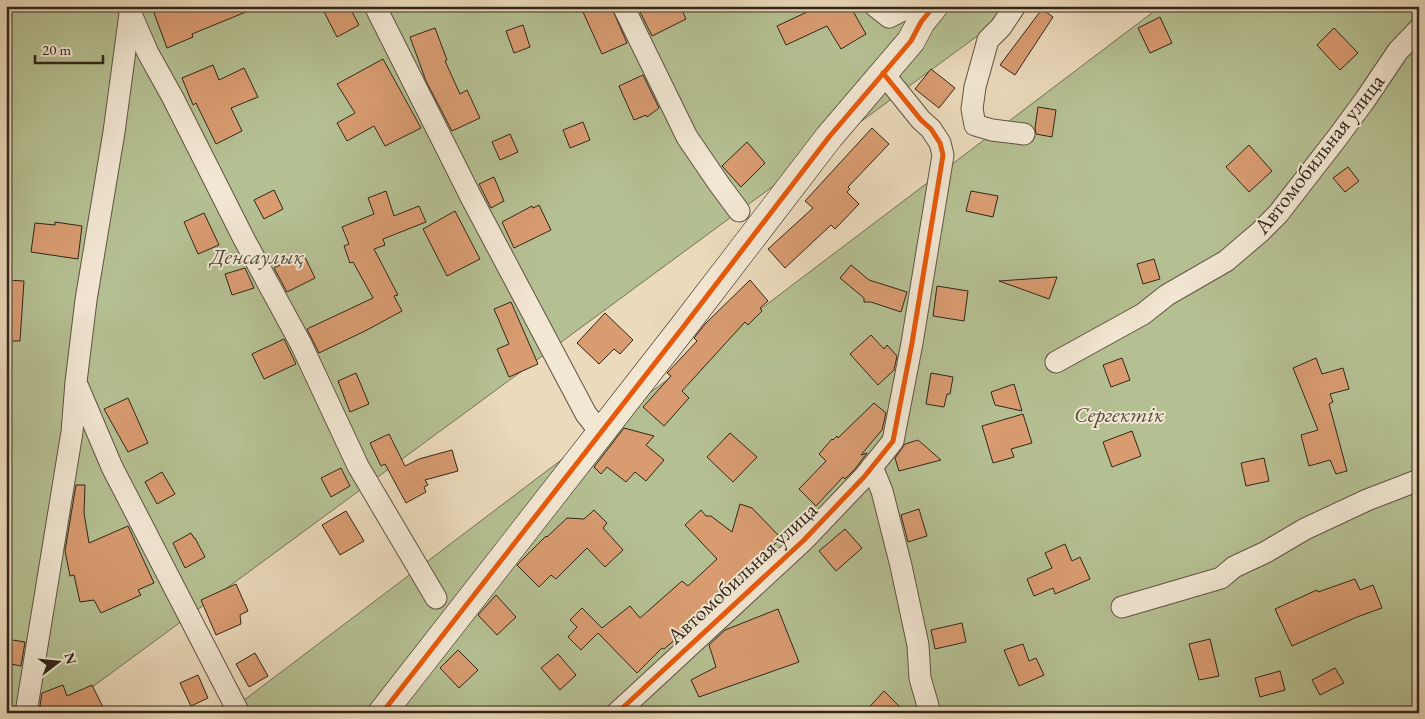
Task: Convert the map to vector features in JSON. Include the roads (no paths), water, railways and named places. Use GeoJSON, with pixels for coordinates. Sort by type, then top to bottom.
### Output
{"type":"FeatureCollection","features":[{"type":"Feature","properties":{"kind":"street"},"geometry":{"type":"LineString","coordinates":[[375,6],[472,199],[586,414],[601,433]]}},
{"type":"Feature","properties":{"kind":"street"},"geometry":{"type":"LineString","coordinates":[[622,6],[687,137],[718,184],[739,211]]}},
{"type":"Feature","properties":{"kind":"street"},"geometry":{"type":"LineString","coordinates":[[875,6],[890,17],[903,10],[905,6]]}},
{"type":"Feature","properties":{"kind":"street"},"geometry":{"type":"LineString","coordinates":[[382,713],[829,137],[911,41],[934,6]]}},
{"type":"Feature","properties":{"kind":"street"},"geometry":{"type":"LineString","coordinates":[[1015,6],[1001,27],[988,40],[975,87],[972,109],[975,124],[992,130],[1024,134]]}},
{"type":"Feature","properties":{"kind":"street"},"geometry":{"type":"LineString","coordinates":[[26,713],[72,432],[86,300],[114,132],[131,9]]}},
{"type":"Feature","properties":{"kind":"street"},"geometry":{"type":"LineString","coordinates":[[131,9],[148,54],[173,98],[244,239],[301,344],[358,466],[436,598]]}},
{"type":"Feature","properties":{"kind":"street","name":"Автомобильная улица"},"geometry":{"type":"LineString","coordinates":[[1056,362],[1143,314],[1167,294],[1226,261],[1260,232],[1278,214],[1365,100],[1398,51],[1419,29]]}},
{"type":"Feature","properties":{"kind":"street","name":"Автомобильная улица"},"geometry":{"type":"LineString","coordinates":[[617,713],[804,540],[878,460],[893,441],[912,343],[943,155],[940,142],[931,129],[921,120],[883,73]]}},
{"type":"Feature","properties":{"kind":"street"},"geometry":{"type":"LineString","coordinates":[[76,382],[112,467],[239,713]]}},
{"type":"Feature","properties":{"kind":"street"},"geometry":{"type":"LineString","coordinates":[[878,460],[882,491],[918,646],[920,678],[930,713]]}},
{"type":"Feature","properties":{"kind":"street"},"geometry":{"type":"LineString","coordinates":[[1122,607],[1221,578],[1234,567],[1266,552],[1305,529],[1367,500],[1419,480]]}},
{"type":"Feature","properties":{"kind":"park label","name":"Денсаулық"},"geometry":{"type":"Point","coordinates":[257,256]}},
{"type":"Feature","properties":{"kind":"park label","name":"Сергектік"},"geometry":{"type":"Point","coordinates":[1119,414]}}]}
